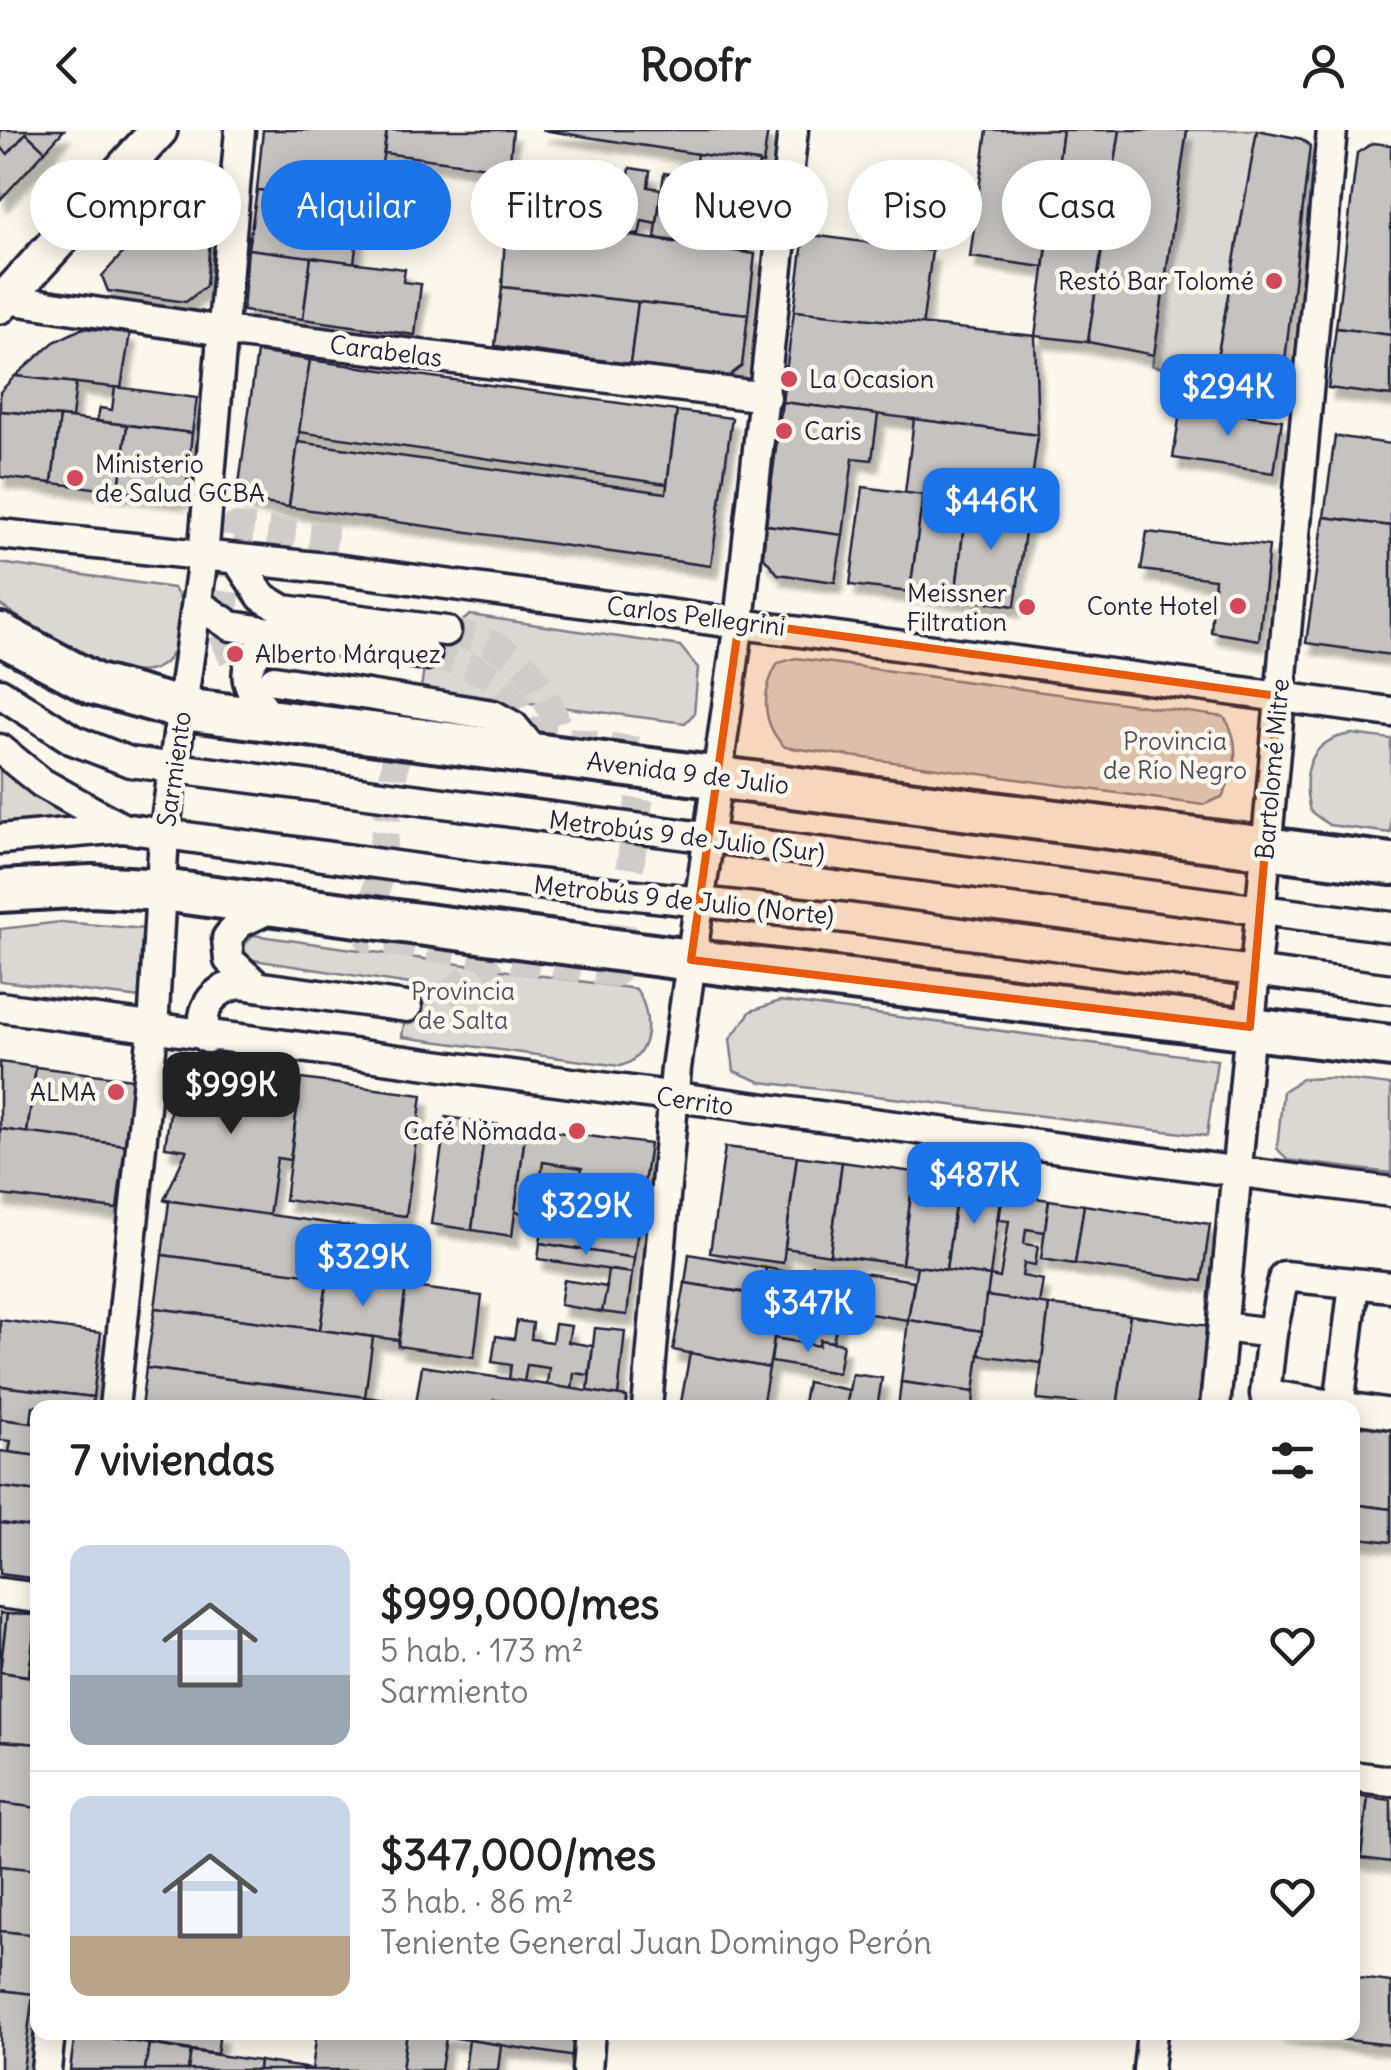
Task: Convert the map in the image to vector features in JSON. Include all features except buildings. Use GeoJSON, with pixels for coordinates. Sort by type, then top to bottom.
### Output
{"type":"FeatureCollection","features":[{"type":"Feature","properties":{"kind":"highway","name":"Avenida 9 de Julio"},"geometry":{"type":"LineString","coordinates":[[0,634],[94,684],[183,709],[1391,864]]}},
{"type":"Feature","properties":{"kind":"highway"},"geometry":{"type":"LineString","coordinates":[[0,892],[92,886],[162,890],[1391,1046]]}},
{"type":"Feature","properties":{"kind":"main road"},"geometry":{"type":"LineString","coordinates":[[3,302],[159,130]]}},
{"type":"Feature","properties":{"kind":"street","name":"Sarmiento"},"geometry":{"type":"LineString","coordinates":[[114,1400],[119,1270],[154,1030],[164,835],[198,604],[240,130]]}},
{"type":"Feature","properties":{"kind":"street"},"geometry":{"type":"LineString","coordinates":[[647,1400],[691,960],[739,622],[793,130]]}},
{"type":"Feature","properties":{"kind":"street","name":"Bartolomé Mitre"},"geometry":{"type":"LineString","coordinates":[[1216,1400],[1332,130]]}},
{"type":"Feature","properties":{"kind":"street","name":"Carabelas"},"geometry":{"type":"LineString","coordinates":[[3,302],[766,396]]}},
{"type":"Feature","properties":{"kind":"street","name":"Carlos Pellegrini"},"geometry":{"type":"LineString","coordinates":[[0,534],[335,568],[1391,712]]}},
{"type":"Feature","properties":{"kind":"street"},"geometry":{"type":"LineString","coordinates":[[238,561],[262,597],[284,610],[446,631]]}},
{"type":"Feature","properties":{"kind":"street"},"geometry":{"type":"LineString","coordinates":[[198,604],[231,626],[426,655]]}},
{"type":"Feature","properties":{"kind":"street"},"geometry":{"type":"LineString","coordinates":[[276,722],[254,697],[246,679],[250,659],[278,633]]}},
{"type":"Feature","properties":{"kind":"street"},"geometry":{"type":"LineString","coordinates":[[274,680],[493,715],[513,726],[536,754]]}},
{"type":"Feature","properties":{"kind":"street","name":"Metrobús 9 de Julio (Sur)"},"geometry":{"type":"LineString","coordinates":[[0,693],[47,725],[106,755],[173,769],[1391,927]]}},
{"type":"Feature","properties":{"kind":"street","name":"Metrobús 9 de Julio (Norte)"},"geometry":{"type":"LineString","coordinates":[[0,748],[42,783],[122,828],[1391,990]]}},
{"type":"Feature","properties":{"kind":"street"},"geometry":{"type":"LineString","coordinates":[[0,839],[122,828]]}},
{"type":"Feature","properties":{"kind":"street"},"geometry":{"type":"LineString","coordinates":[[254,983],[229,960],[228,938],[239,923],[279,905]]}},
{"type":"Feature","properties":{"kind":"street"},"geometry":{"type":"LineString","coordinates":[[207,1038],[205,1010],[215,993],[224,987],[254,983],[407,1007]]}},
{"type":"Feature","properties":{"kind":"street","name":"Cerrito"},"geometry":{"type":"LineString","coordinates":[[0,1007],[207,1038],[1391,1192]]}},
{"type":"Feature","properties":{"kind":"street"},"geometry":{"type":"LineString","coordinates":[[1303,1400],[1265,1394],[1284,1276],[1391,1286]]}},
{"type":"Feature","properties":{"kind":"street"},"geometry":{"type":"LineString","coordinates":[[1347,1400],[1354,1284]]}},
{"type":"Feature","properties":{"kind":"street"},"geometry":{"type":"LineString","coordinates":[[1223,1327],[1272,1333]]}},
{"type":"Feature","properties":{"kind":"street"},"geometry":{"type":"LineString","coordinates":[[1360,1409],[1391,1414]]}},
{"type":"Feature","properties":{"kind":"street"},"geometry":{"type":"LineString","coordinates":[[0,1593],[30,1597]]}},
{"type":"Feature","properties":{"kind":"street"},"geometry":{"type":"LineString","coordinates":[[1360,1777],[1391,1781]]}},
{"type":"Feature","properties":{"kind":"street"},"geometry":{"type":"LineString","coordinates":[[46,2070],[49,2040]]}},
{"type":"Feature","properties":{"kind":"street"},"geometry":{"type":"LineString","coordinates":[[587,2070],[589,2040]]}},
{"type":"Feature","properties":{"kind":"street"},"geometry":{"type":"LineString","coordinates":[[1148,2070],[1151,2040]]}},
{"type":"Feature","properties":{"kind":"highlighted area"},"geometry":{"type":"Polygon","coordinates":[[[739,622],[1278,696],[1250,1027],[691,960],[739,622]]]}},
{"type":"Feature","properties":{"kind":"green space"},"geometry":{"type":"Polygon","coordinates":[[[1187,130],[1257,130],[1214,376],[1152,366],[1187,130]]]}},
{"type":"Feature","properties":{"kind":"green space"},"geometry":{"type":"Polygon","coordinates":[[[0,563],[173,588],[180,598],[182,614],[169,658],[152,670],[128,671],[72,650],[0,605],[0,563]]]}},
{"type":"Feature","properties":{"kind":"green space"},"geometry":{"type":"Polygon","coordinates":[[[470,615],[680,646],[698,668],[694,714],[685,723],[421,689],[426,655],[445,631],[447,621],[461,622],[470,615]]]}},
{"type":"Feature","properties":{"kind":"green space","name":"Provincia de Río Negro"},"geometry":{"type":"Polygon","coordinates":[[[796,658],[1224,717],[1235,746],[1234,767],[1222,797],[1203,805],[785,747],[771,728],[766,696],[778,663],[796,658]]]}},
{"type":"Feature","properties":{"kind":"green space"},"geometry":{"type":"Polygon","coordinates":[[[1352,734],[1391,739],[1391,833],[1329,825],[1310,811],[1307,784],[1312,760],[1326,743],[1352,734]]]}},
{"type":"Feature","properties":{"kind":"green space"},"geometry":{"type":"Polygon","coordinates":[[[0,768],[85,822],[0,827],[0,768]]]}},
{"type":"Feature","properties":{"kind":"green space"},"geometry":{"type":"Polygon","coordinates":[[[61,922],[144,929],[141,998],[0,981],[0,929],[61,922]]]}},
{"type":"Feature","properties":{"kind":"green space","name":"Provincia de Salta"},"geometry":{"type":"Polygon","coordinates":[[[253,935],[636,989],[645,1010],[647,1034],[639,1054],[620,1066],[402,1037],[410,984],[247,959],[243,947],[253,935]]]}},
{"type":"Feature","properties":{"kind":"green space"},"geometry":{"type":"Polygon","coordinates":[[[780,1001],[1217,1060],[1207,1136],[761,1082],[734,1071],[730,1039],[751,1011],[780,1001]]]}},
{"type":"Feature","properties":{"kind":"green space"},"geometry":{"type":"Polygon","coordinates":[[[1302,1079],[1391,1085],[1391,1173],[1287,1160],[1277,1148],[1283,1091],[1302,1079]]]}},
{"type":"Feature","properties":{"kind":"tunnel"},"geometry":{"type":"LineString","coordinates":[[268,679],[236,665],[221,631],[235,527],[344,540]]}},
{"type":"Feature","properties":{"kind":"tunnel"},"geometry":{"type":"LineString","coordinates":[[446,631],[493,645],[523,665],[545,696],[564,741]]}},
{"type":"Feature","properties":{"kind":"tunnel"},"geometry":{"type":"LineString","coordinates":[[426,655],[464,665],[492,678],[514,700],[531,735]]}},
{"type":"Feature","properties":{"kind":"tunnel"},"geometry":{"type":"LineString","coordinates":[[402,717],[646,752],[615,973],[369,939],[402,717]]}},
{"type":"Feature","properties":{"kind":"tunnel"},"geometry":{"type":"LineString","coordinates":[[407,1007],[445,996],[495,956]]}},
{"type":"Feature","properties":{"kind":"place","name":"Restó Bar Tolomé"},"geometry":{"type":"Point","coordinates":[1274,281]}},
{"type":"Feature","properties":{"kind":"place","name":"La Ocasion"},"geometry":{"type":"Point","coordinates":[789,379]}},
{"type":"Feature","properties":{"kind":"place","name":"Caris"},"geometry":{"type":"Point","coordinates":[784,431]}},
{"type":"Feature","properties":{"kind":"place","name":"Ministerio de Salud GCBA"},"geometry":{"type":"Point","coordinates":[75,478]}},
{"type":"Feature","properties":{"kind":"place","name":"Conte Hotel"},"geometry":{"type":"Point","coordinates":[1238,606]}},
{"type":"Feature","properties":{"kind":"place","name":"Meissner Filtration"},"geometry":{"type":"Point","coordinates":[1027,607]}},
{"type":"Feature","properties":{"kind":"place","name":"Alberto Márquez"},"geometry":{"type":"Point","coordinates":[235,654]}},
{"type":"Feature","properties":{"kind":"place","name":"ALMA"},"geometry":{"type":"Point","coordinates":[116,1092]}},
{"type":"Feature","properties":{"kind":"place","name":"Café Nómada"},"geometry":{"type":"Point","coordinates":[577,1131]}}]}
